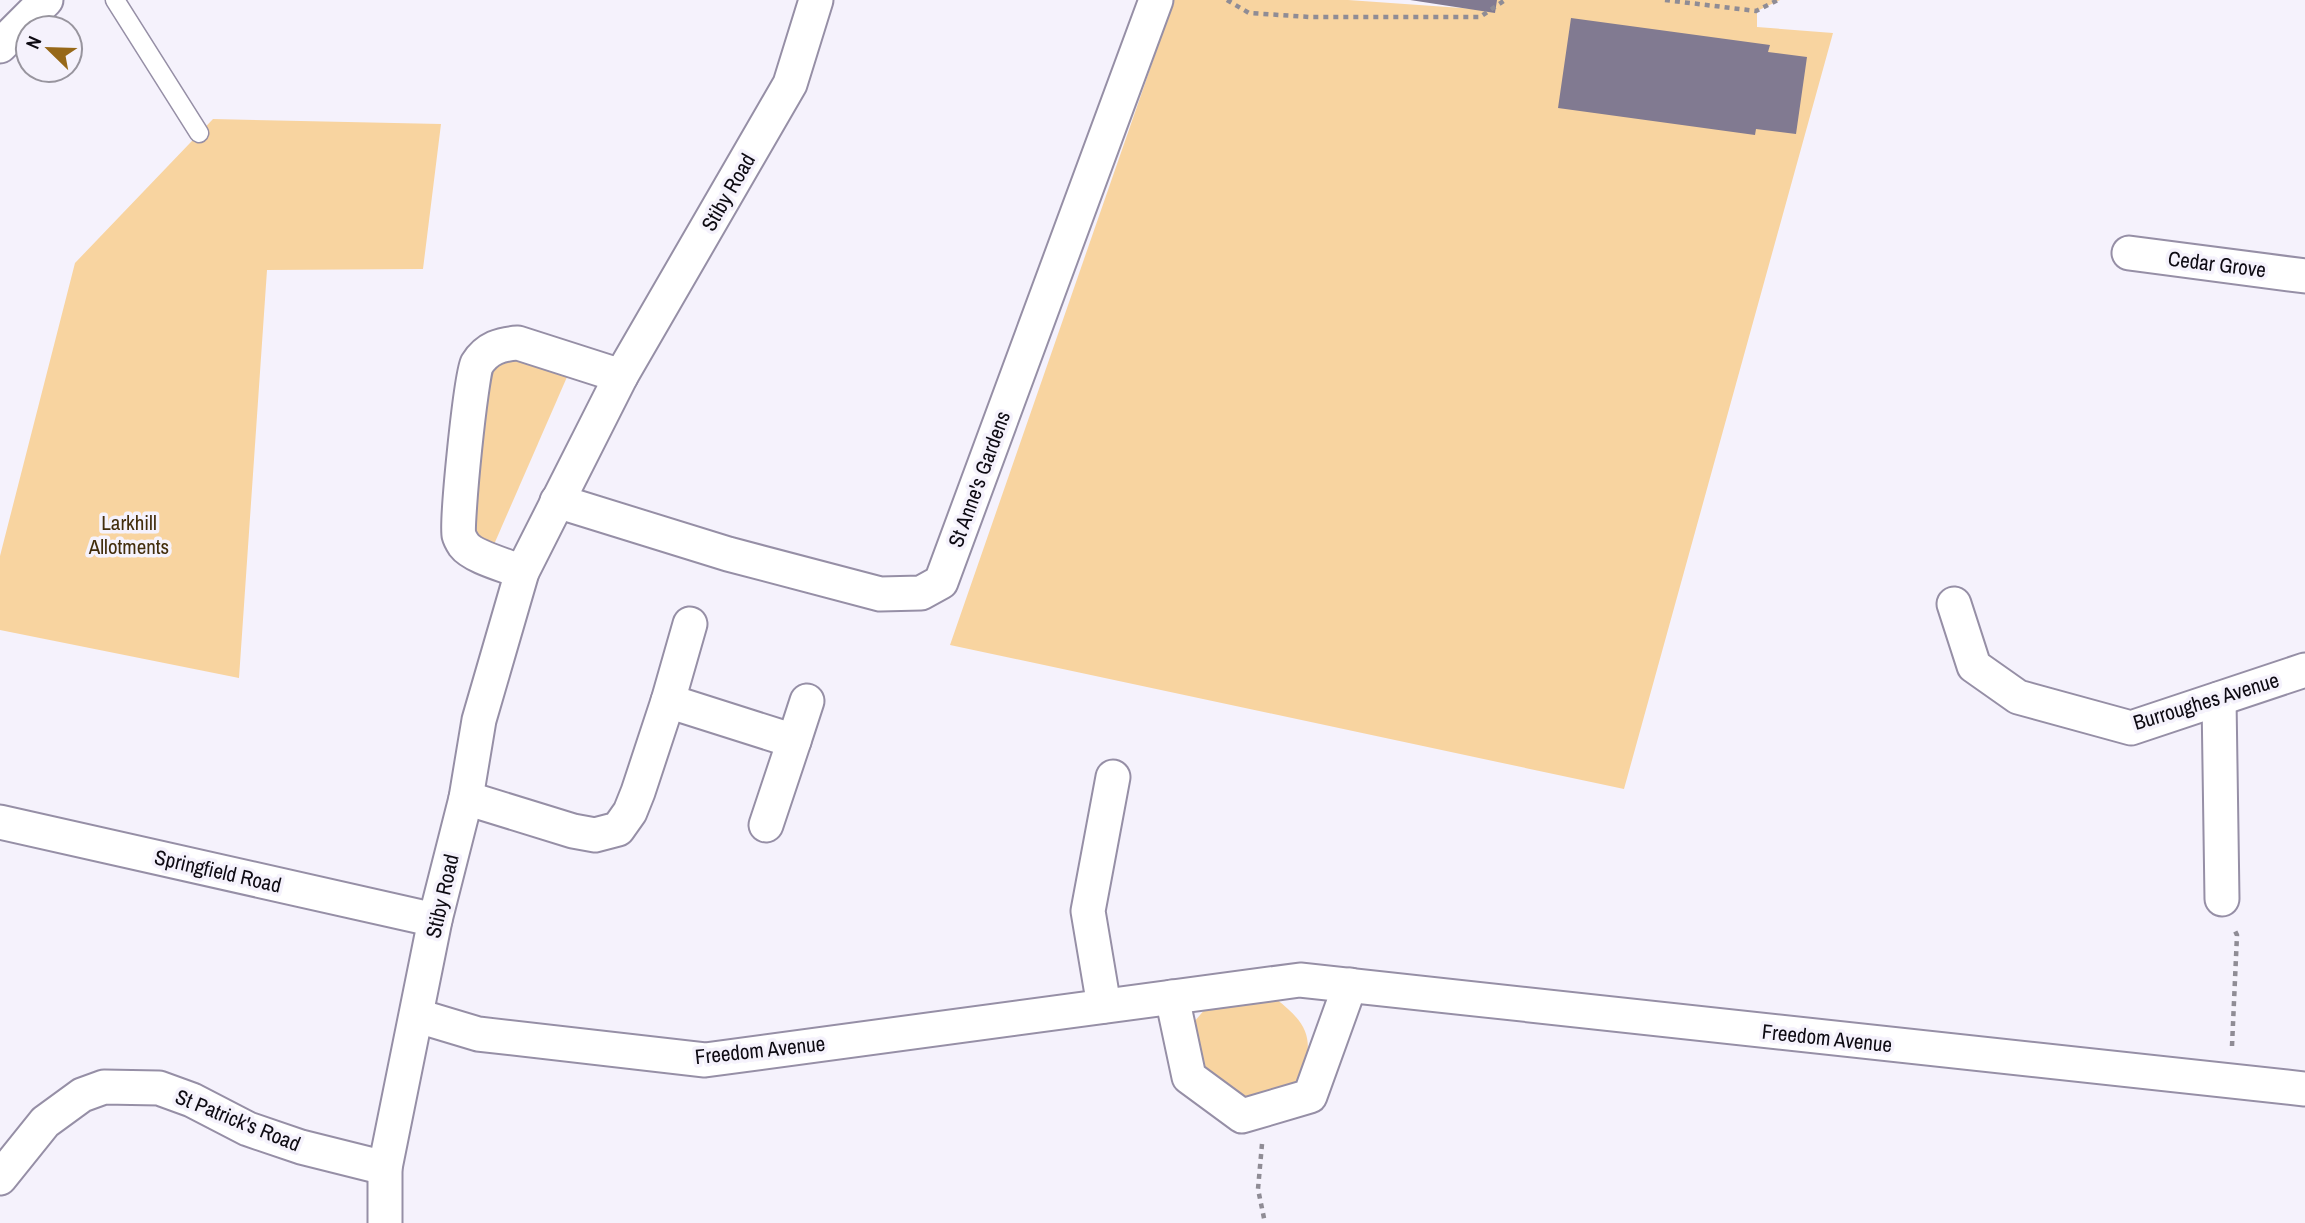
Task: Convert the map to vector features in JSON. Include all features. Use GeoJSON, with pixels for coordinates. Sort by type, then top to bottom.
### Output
{"type":"FeatureCollection","features":[{"type":"Feature","properties":{"kind":"street"},"geometry":{"type":"LineString","coordinates":[[0,46],[46,0]]}},
{"type":"Feature","properties":{"kind":"street","name":"Stiby Road"},"geometry":{"type":"LineString","coordinates":[[385,1223],[385,1168],[418,1016],[435,920],[466,798],[479,720],[522,572],[621,376],[790,84],[816,0]]}},
{"type":"Feature","properties":{"kind":"street","name":"St Anne's Gardens"},"geometry":{"type":"LineString","coordinates":[[557,501],[728,554],[880,594],[921,593],[941,582],[1156,0]]}},
{"type":"Feature","properties":{"kind":"street","name":"Cedar Grove"},"geometry":{"type":"LineString","coordinates":[[2129,253],[2305,276]]}},
{"type":"Feature","properties":{"kind":"street"},"geometry":{"type":"LineString","coordinates":[[522,572],[474,553],[466,548],[459,534],[471,394],[477,365],[485,353],[494,347],[505,343],[518,343],[621,376]]}},
{"type":"Feature","properties":{"kind":"street","name":"Burroughes Avenue"},"geometry":{"type":"LineString","coordinates":[[1954,604],[1975,666],[2018,698],[2131,729],[2305,670]]}},
{"type":"Feature","properties":{"kind":"street"},"geometry":{"type":"LineString","coordinates":[[466,798],[573,831],[595,835],[618,829],[630,812],[668,701],[690,624]]}},
{"type":"Feature","properties":{"kind":"street"},"geometry":{"type":"LineString","coordinates":[[2219,699],[2222,899]]}},
{"type":"Feature","properties":{"kind":"street"},"geometry":{"type":"LineString","coordinates":[[668,701],[794,741]]}},
{"type":"Feature","properties":{"kind":"street"},"geometry":{"type":"LineString","coordinates":[[766,825],[807,701]]}},
{"type":"Feature","properties":{"kind":"street"},"geometry":{"type":"LineString","coordinates":[[1104,1006],[1088,911],[1113,777]]}},
{"type":"Feature","properties":{"kind":"street","name":"Springfield Road"},"geometry":{"type":"LineString","coordinates":[[0,822],[435,920]]}},
{"type":"Feature","properties":{"kind":"street","name":"Freedom Avenue"},"geometry":{"type":"LineString","coordinates":[[418,1016],[478,1034],[705,1060],[1300,980],[2305,1089]]}},
{"type":"Feature","properties":{"kind":"street"},"geometry":{"type":"LineString","coordinates":[[1172,997],[1189,1077],[1242,1116],[1310,1096],[1350,985]]}},
{"type":"Feature","properties":{"kind":"street","name":"St Patrick's Road"},"geometry":{"type":"LineString","coordinates":[[0,1178],[45,1122],[82,1095],[104,1087],[159,1088],[192,1100],[258,1133],[385,1168]]}},
{"type":"Feature","properties":{"kind":"lane"},"geometry":{"type":"LineString","coordinates":[[115,0],[199,133]]}},
{"type":"Feature","properties":{"kind":"path"},"geometry":{"type":"LineString","coordinates":[[1227,0],[1249,13],[1310,17],[1480,17],[1505,0]]}},
{"type":"Feature","properties":{"kind":"path"},"geometry":{"type":"LineString","coordinates":[[1665,0],[1756,11],[1778,0]]}},
{"type":"Feature","properties":{"kind":"path"},"geometry":{"type":"LineString","coordinates":[[2222,899],[2237,935],[2230,1082]]}},
{"type":"Feature","properties":{"kind":"path"},"geometry":{"type":"LineString","coordinates":[[1258,1178],[1265,1223]]}},
{"type":"Feature","properties":{"kind":"green space"},"geometry":{"type":"Polygon","coordinates":[[[1174,0],[1348,0],[1490,10],[1494,0],[1780,0],[1757,11],[1757,27],[1833,33],[1624,789],[950,645],[1174,0]]]}},
{"type":"Feature","properties":{"kind":"green space","name":"Larkhill Allotments"},"geometry":{"type":"Polygon","coordinates":[[[213,119],[441,124],[423,269],[267,270],[239,678],[0,630],[0,556],[75,263],[213,119]]]}},
{"type":"Feature","properties":{"kind":"green space"},"geometry":{"type":"Polygon","coordinates":[[[508,359],[539,364],[567,377],[492,549],[476,542],[472,513],[485,377],[496,365],[508,359]]]}},
{"type":"Feature","properties":{"kind":"green space"},"geometry":{"type":"Polygon","coordinates":[[[1276,999],[1299,1021],[1308,1041],[1306,1063],[1297,1092],[1219,1110],[1187,1039],[1194,1022],[1206,1008],[1276,999]]]}},
{"type":"Feature","properties":{"kind":"building"},"geometry":{"type":"Polygon","coordinates":[[[1410,0],[1497,0],[1495,13],[1410,0]]]}},
{"type":"Feature","properties":{"kind":"building"},"geometry":{"type":"Polygon","coordinates":[[[1571,18],[1770,45],[1768,52],[1807,57],[1796,134],[1756,129],[1755,135],[1558,108],[1571,18]]]}}]}
